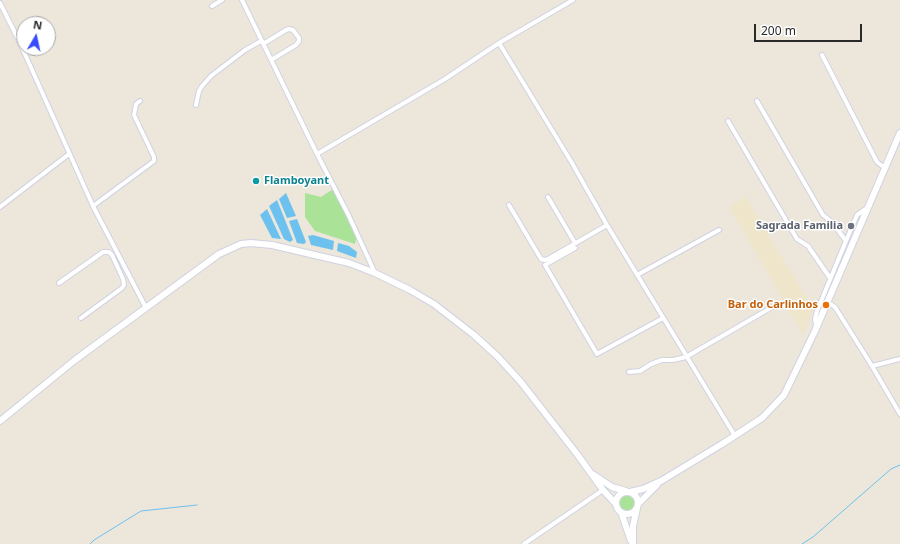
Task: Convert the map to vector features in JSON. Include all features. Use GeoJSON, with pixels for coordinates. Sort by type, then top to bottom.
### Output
{"type":"FeatureCollection","features":[{"type":"Feature","properties":{"kind":"street"},"geometry":{"type":"LineString","coordinates":[[212,6],[222,0]]}},
{"type":"Feature","properties":{"kind":"street"},"geometry":{"type":"LineString","coordinates":[[242,0],[348,214],[375,273]]}},
{"type":"Feature","properties":{"kind":"street"},"geometry":{"type":"LineString","coordinates":[[317,154],[445,79],[499,43],[573,0]]}},
{"type":"Feature","properties":{"kind":"street"},"geometry":{"type":"LineString","coordinates":[[0,2],[93,206],[146,308]]}},
{"type":"Feature","properties":{"kind":"street"},"geometry":{"type":"LineString","coordinates":[[196,105],[199,91],[211,76],[245,50],[289,29],[293,30],[299,38],[299,41],[296,45],[271,60]]}},
{"type":"Feature","properties":{"kind":"street"},"geometry":{"type":"LineString","coordinates":[[499,43],[572,163],[607,225],[686,357],[735,436]]}},
{"type":"Feature","properties":{"kind":"street"},"geometry":{"type":"LineString","coordinates":[[822,55],[877,162],[885,168]]}},
{"type":"Feature","properties":{"kind":"street"},"geometry":{"type":"LineString","coordinates":[[93,206],[154,161],[154,157],[134,115],[136,104],[140,101]]}},
{"type":"Feature","properties":{"kind":"street"},"geometry":{"type":"LineString","coordinates":[[757,101],[823,214],[832,222],[846,241]]}},
{"type":"Feature","properties":{"kind":"street"},"geometry":{"type":"LineString","coordinates":[[728,121],[797,239],[808,246],[830,278]]}},
{"type":"Feature","properties":{"kind":"street"},"geometry":{"type":"LineString","coordinates":[[615,503],[620,494],[628,491],[643,489],[661,481],[735,436],[762,418],[784,395],[816,329],[900,133]]}},
{"type":"Feature","properties":{"kind":"street"},"geometry":{"type":"LineString","coordinates":[[0,207],[69,154]]}},
{"type":"Feature","properties":{"kind":"street"},"geometry":{"type":"LineString","coordinates":[[548,197],[575,246]]}},
{"type":"Feature","properties":{"kind":"street"},"geometry":{"type":"LineString","coordinates":[[509,205],[542,260],[548,259],[575,246]]}},
{"type":"Feature","properties":{"kind":"street"},"geometry":{"type":"LineString","coordinates":[[816,329],[815,319],[817,310],[857,215],[868,208]]}},
{"type":"Feature","properties":{"kind":"street"},"geometry":{"type":"LineString","coordinates":[[607,225],[546,265],[597,354],[663,318]]}},
{"type":"Feature","properties":{"kind":"street"},"geometry":{"type":"LineString","coordinates":[[637,275],[719,230]]}},
{"type":"Feature","properties":{"kind":"street"},"geometry":{"type":"LineString","coordinates":[[0,421],[75,360],[219,254],[236,245],[246,243],[272,245],[349,263],[375,273],[410,290],[434,304],[474,335],[497,356],[520,381],[603,490],[615,503],[618,510],[621,512],[633,544]]}},
{"type":"Feature","properties":{"kind":"street"},"geometry":{"type":"LineString","coordinates":[[59,283],[103,252],[109,252],[112,255],[124,284],[122,288],[81,318]]}},
{"type":"Feature","properties":{"kind":"street"},"geometry":{"type":"LineString","coordinates":[[117,266],[123,263]]}},
{"type":"Feature","properties":{"kind":"street"},"geometry":{"type":"LineString","coordinates":[[827,302],[835,306],[900,414]]}},
{"type":"Feature","properties":{"kind":"street"},"geometry":{"type":"LineString","coordinates":[[629,372],[640,371],[655,362],[662,360],[673,360],[686,357],[774,306]]}},
{"type":"Feature","properties":{"kind":"street"},"geometry":{"type":"LineString","coordinates":[[872,366],[900,359]]}},
{"type":"Feature","properties":{"kind":"street"},"geometry":{"type":"LineString","coordinates":[[591,473],[607,484],[628,491],[636,496],[638,506],[633,526],[633,544]]}},
{"type":"Feature","properties":{"kind":"street"},"geometry":{"type":"LineString","coordinates":[[621,512],[628,514],[632,513],[661,481]]}},
{"type":"Feature","properties":{"kind":"street"},"geometry":{"type":"LineString","coordinates":[[524,544],[603,490],[603,486],[607,484]]}},
{"type":"Feature","properties":{"kind":"shaded area"},"geometry":{"type":"Polygon","coordinates":[[[746,197],[813,309],[803,334],[729,207],[746,197]]]}},
{"type":"Feature","properties":{"kind":"green space"},"geometry":{"type":"Polygon","coordinates":[[[333,189],[357,236],[355,244],[315,231],[305,217],[305,193],[321,197],[333,189]]]}},
{"type":"Feature","properties":{"kind":"green space"},"geometry":{"type":"Polygon","coordinates":[[[623,493],[631,493],[636,498],[634,509],[631,511],[623,511],[618,506],[618,498],[623,493]]]}},
{"type":"Feature","properties":{"kind":"water"},"geometry":{"type":"Polygon","coordinates":[[[286,193],[296,216],[287,218],[279,199],[286,193]]]}},
{"type":"Feature","properties":{"kind":"water"},"geometry":{"type":"Polygon","coordinates":[[[277,200],[293,240],[290,242],[284,239],[269,206],[277,200]]]}},
{"type":"Feature","properties":{"kind":"water"},"geometry":{"type":"Polygon","coordinates":[[[267,209],[281,239],[272,238],[260,215],[267,209]]]}},
{"type":"Feature","properties":{"kind":"water"},"geometry":{"type":"Polygon","coordinates":[[[297,219],[306,242],[304,244],[297,243],[289,221],[297,219]]]}},
{"type":"Feature","properties":{"kind":"water"},"geometry":{"type":"Polygon","coordinates":[[[313,235],[334,241],[333,250],[311,245],[308,236],[313,235]]]}},
{"type":"Feature","properties":{"kind":"water"},"geometry":{"type":"Polygon","coordinates":[[[338,243],[349,246],[357,252],[356,258],[337,251],[338,243]]]}},
{"type":"Feature","properties":{"kind":"waterway"},"geometry":{"type":"LineString","coordinates":[[802,544],[813,537],[891,469],[900,465]]}},
{"type":"Feature","properties":{"kind":"waterway"},"geometry":{"type":"LineString","coordinates":[[90,544],[141,511],[197,505]]}},
{"type":"Feature","properties":{"kind":"place","name":"Flamboyant"},"geometry":{"type":"Point","coordinates":[256,181]}},
{"type":"Feature","properties":{"kind":"place","name":"Sagrada Familia"},"geometry":{"type":"Point","coordinates":[851,226]}},
{"type":"Feature","properties":{"kind":"place","name":"Bar do Carlinhos"},"geometry":{"type":"Point","coordinates":[826,305]}}]}
